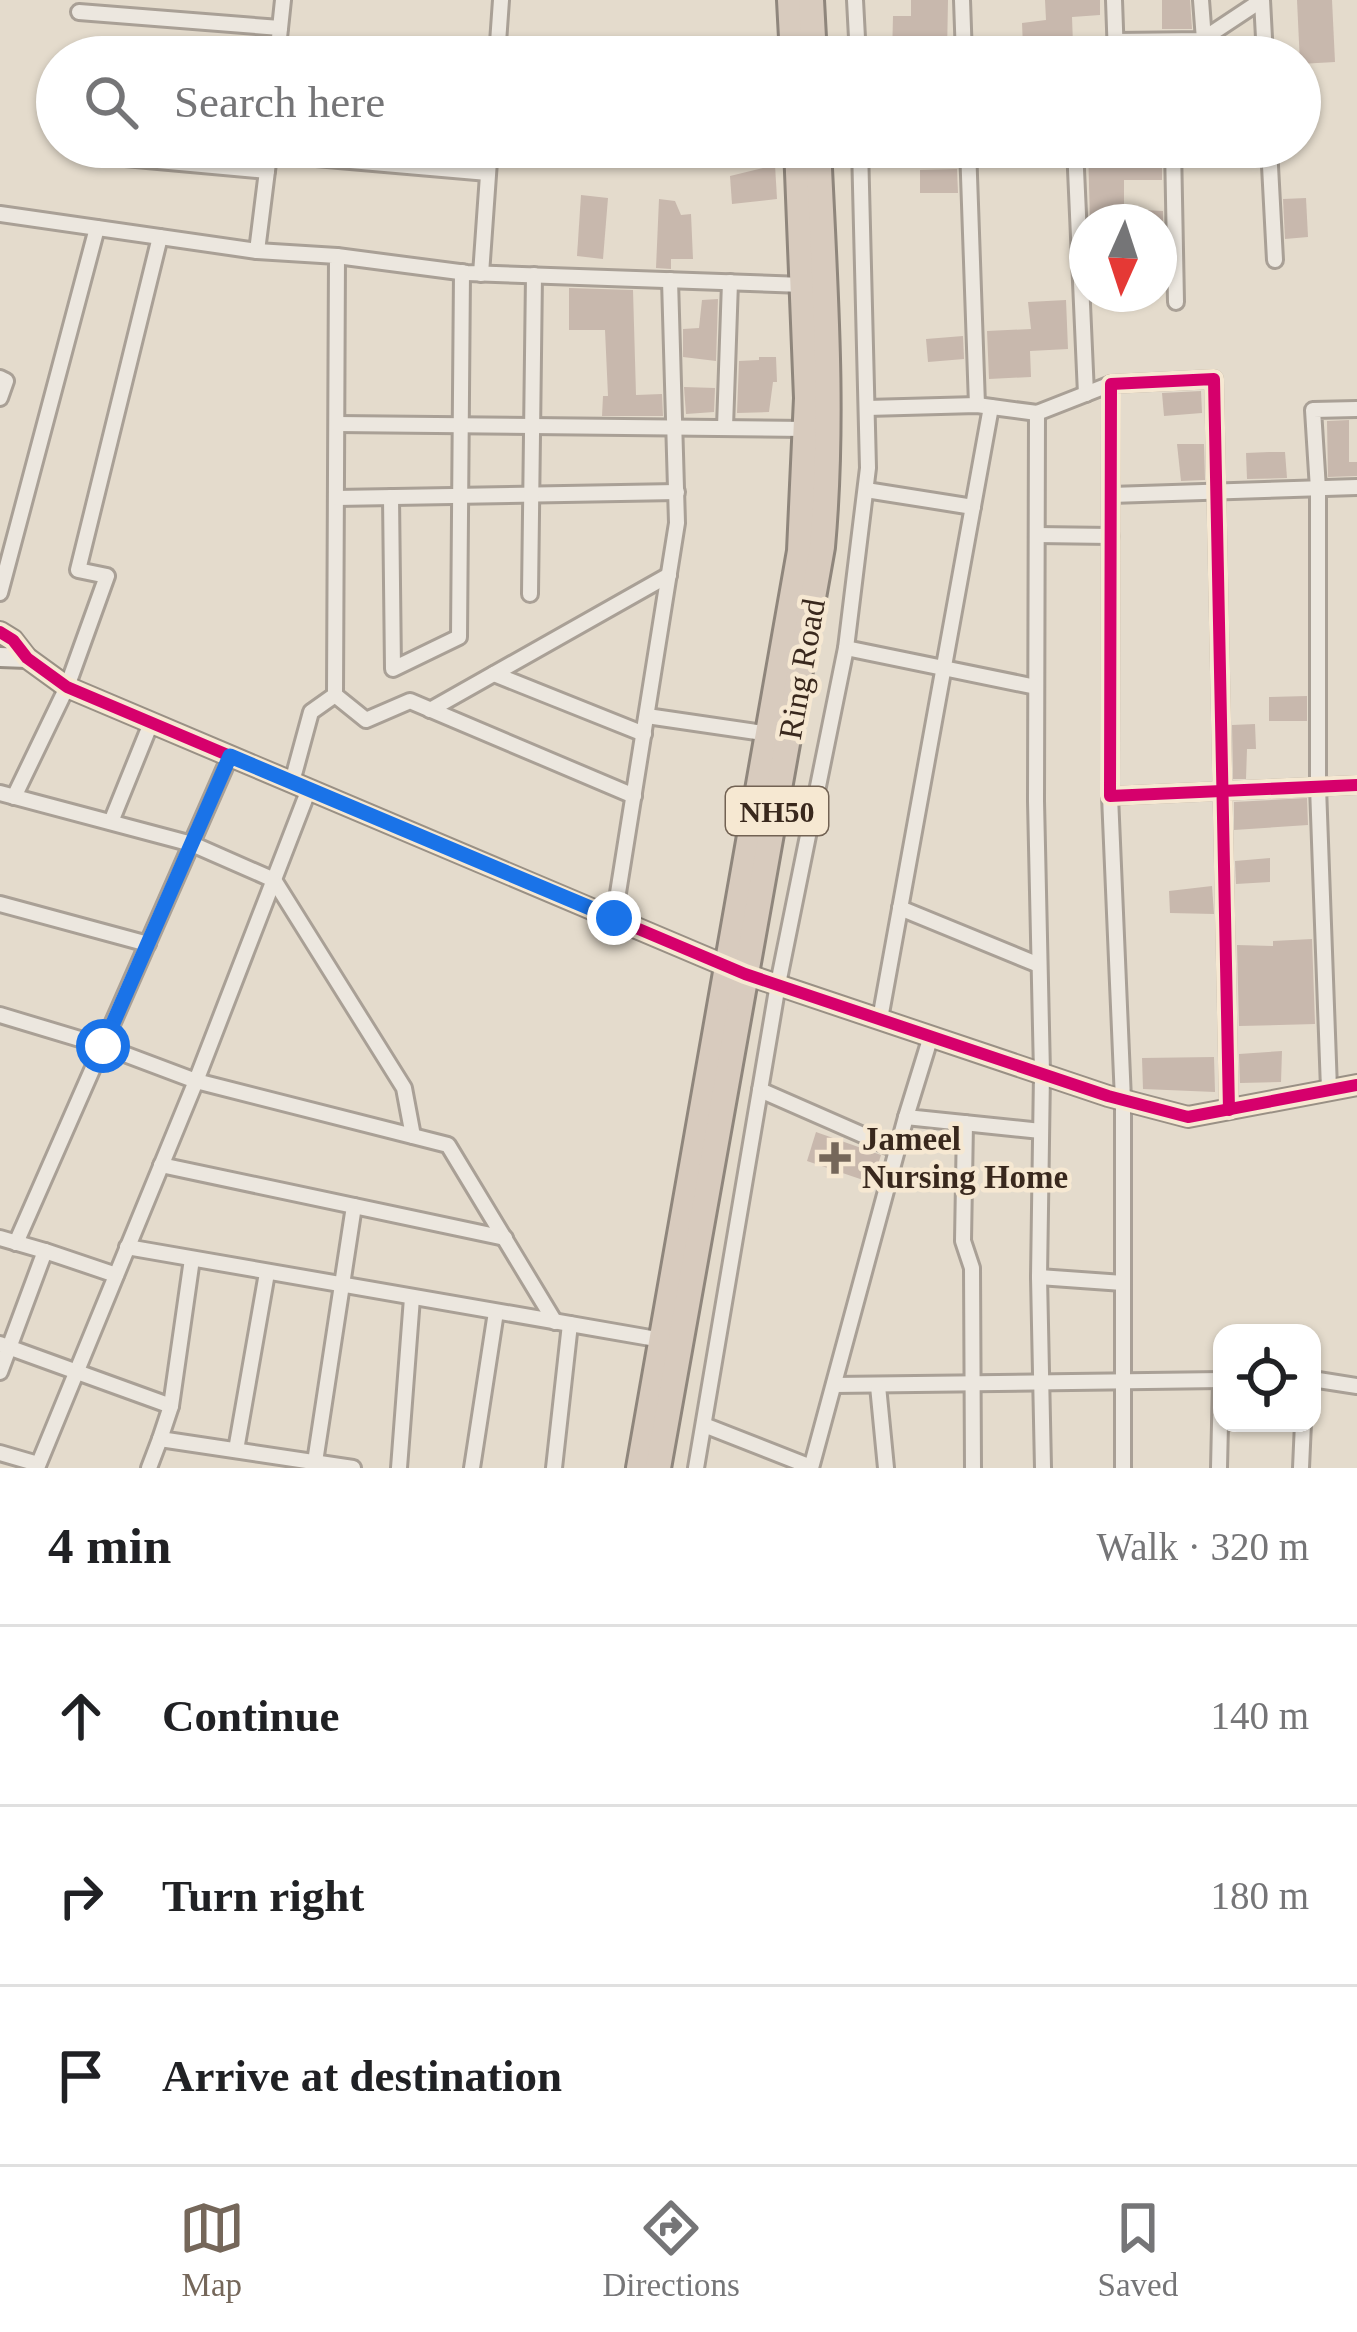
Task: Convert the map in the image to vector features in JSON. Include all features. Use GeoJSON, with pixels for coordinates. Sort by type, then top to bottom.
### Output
{"type":"FeatureCollection","features":[{"type":"Feature","properties":{"kind":"highway"},"geometry":{"type":"LineString","coordinates":[[790,0],[792,36]]}},
{"type":"Feature","properties":{"kind":"highway"},"geometry":{"type":"LineString","coordinates":[[811,0],[813,36]]}},
{"type":"Feature","properties":{"kind":"highway","name":"Ring Road"},"geometry":{"type":"LineString","coordinates":[[658,1468],[800,551],[806,429],[798,168]]}},
{"type":"Feature","properties":{"kind":"highway","name":"Ring Road"},"geometry":{"type":"LineString","coordinates":[[639,1468],[809,635],[830,460],[819,168]]}},
{"type":"Feature","properties":{"kind":"street"},"geometry":{"type":"LineString","coordinates":[[279,36],[283,0]]}},
{"type":"Feature","properties":{"kind":"street"},"geometry":{"type":"LineString","coordinates":[[498,36],[501,0]]}},
{"type":"Feature","properties":{"kind":"street"},"geometry":{"type":"LineString","coordinates":[[855,0],[857,36]]}},
{"type":"Feature","properties":{"kind":"street"},"geometry":{"type":"LineString","coordinates":[[962,0],[963,36]]}},
{"type":"Feature","properties":{"kind":"street"},"geometry":{"type":"LineString","coordinates":[[1114,0],[1115,36]]}},
{"type":"Feature","properties":{"kind":"street"},"geometry":{"type":"LineString","coordinates":[[1202,0],[1204,36]]}},
{"type":"Feature","properties":{"kind":"street"},"geometry":{"type":"LineString","coordinates":[[1210,36],[1262,0],[1264,36]]}},
{"type":"Feature","properties":{"kind":"street"},"geometry":{"type":"LineString","coordinates":[[79,13],[280,28]]}},
{"type":"Feature","properties":{"kind":"street"},"geometry":{"type":"LineString","coordinates":[[236,168],[267,171]]}},
{"type":"Feature","properties":{"kind":"street"},"geometry":{"type":"LineString","coordinates":[[256,251],[267,168]]}},
{"type":"Feature","properties":{"kind":"street"},"geometry":{"type":"LineString","coordinates":[[441,168],[488,173]]}},
{"type":"Feature","properties":{"kind":"street"},"geometry":{"type":"LineString","coordinates":[[481,274],[488,168]]}},
{"type":"Feature","properties":{"kind":"street"},"geometry":{"type":"LineString","coordinates":[[696,1468],[778,984],[846,648],[866,490],[861,168]]}},
{"type":"Feature","properties":{"kind":"street"},"geometry":{"type":"LineString","coordinates":[[880,1019],[973,507],[984,406],[969,168]]}},
{"type":"Feature","properties":{"kind":"street"},"geometry":{"type":"LineString","coordinates":[[1076,168],[1086,394]]}},
{"type":"Feature","properties":{"kind":"street"},"geometry":{"type":"LineString","coordinates":[[1173,168],[1174,204]]}},
{"type":"Feature","properties":{"kind":"street"},"geometry":{"type":"LineString","coordinates":[[1270,168],[1275,260]]}},
{"type":"Feature","properties":{"kind":"street"},"geometry":{"type":"LineString","coordinates":[[0,214],[256,251],[481,274],[803,285]]}},
{"type":"Feature","properties":{"kind":"street"},"geometry":{"type":"LineString","coordinates":[[0,593],[97,228]]}},
{"type":"Feature","properties":{"kind":"street"},"geometry":{"type":"LineString","coordinates":[[160,237],[78,570],[107,576],[67,687],[7,795],[192,844],[274,880],[404,1088],[413,1136]]}},
{"type":"Feature","properties":{"kind":"street"},"geometry":{"type":"LineString","coordinates":[[335,695],[337,256]]}},
{"type":"Feature","properties":{"kind":"street"},"geometry":{"type":"LineString","coordinates":[[391,497],[393,670],[460,638],[461,272]]}},
{"type":"Feature","properties":{"kind":"street"},"geometry":{"type":"LineString","coordinates":[[530,594],[534,275]]}},
{"type":"Feature","properties":{"kind":"street"},"geometry":{"type":"LineString","coordinates":[[614,918],[677,523],[670,280]]}},
{"type":"Feature","properties":{"kind":"street"},"geometry":{"type":"LineString","coordinates":[[725,428],[730,282]]}},
{"type":"Feature","properties":{"kind":"street"},"geometry":{"type":"LineString","coordinates":[[0,378],[6,381],[0,398]]}},
{"type":"Feature","properties":{"kind":"street"},"geometry":{"type":"LineString","coordinates":[[867,408],[984,406],[1037,412],[1111,384],[1214,379],[1229,1110]]}},
{"type":"Feature","properties":{"kind":"street"},"geometry":{"type":"LineString","coordinates":[[1111,384],[1110,796],[1124,1100],[1123,1468]]}},
{"type":"Feature","properties":{"kind":"street"},"geometry":{"type":"LineString","coordinates":[[1329,1089],[1318,787],[1318,489],[1313,410],[1357,409]]}},
{"type":"Feature","properties":{"kind":"street"},"geometry":{"type":"LineString","coordinates":[[1037,412],[1043,1468]]}},
{"type":"Feature","properties":{"kind":"street"},"geometry":{"type":"LineString","coordinates":[[337,424],[806,429]]}},
{"type":"Feature","properties":{"kind":"street"},"geometry":{"type":"LineString","coordinates":[[1111,495],[1357,488]]}},
{"type":"Feature","properties":{"kind":"street"},"geometry":{"type":"LineString","coordinates":[[866,490],[973,507]]}},
{"type":"Feature","properties":{"kind":"street"},"geometry":{"type":"LineString","coordinates":[[336,498],[676,492]]}},
{"type":"Feature","properties":{"kind":"street"},"geometry":{"type":"LineString","coordinates":[[1037,535],[1111,536]]}},
{"type":"Feature","properties":{"kind":"street"},"geometry":{"type":"LineString","coordinates":[[430,710],[669,575]]}},
{"type":"Feature","properties":{"kind":"street"},"geometry":{"type":"LineString","coordinates":[[0,632],[67,687],[152,723],[737,970],[1042,1073],[1188,1118],[1357,1084]]}},
{"type":"Feature","properties":{"kind":"street"},"geometry":{"type":"LineString","coordinates":[[846,648],[1036,687]]}},
{"type":"Feature","properties":{"kind":"street"},"geometry":{"type":"LineString","coordinates":[[0,657],[27,658]]}},
{"type":"Feature","properties":{"kind":"street"},"geometry":{"type":"LineString","coordinates":[[494,674],[644,734]]}},
{"type":"Feature","properties":{"kind":"street"},"geometry":{"type":"LineString","coordinates":[[335,695],[366,720],[410,701],[634,796]]}},
{"type":"Feature","properties":{"kind":"street"},"geometry":{"type":"LineString","coordinates":[[0,1453],[37,1466],[274,880],[301,786],[311,712],[335,695]]}},
{"type":"Feature","properties":{"kind":"street"},"geometry":{"type":"LineString","coordinates":[[646,716],[770,734]]}},
{"type":"Feature","properties":{"kind":"street"},"geometry":{"type":"LineString","coordinates":[[111,822],[152,723]]}},
{"type":"Feature","properties":{"kind":"street"},"geometry":{"type":"LineString","coordinates":[[16,1243],[230,756]]}},
{"type":"Feature","properties":{"kind":"street"},"geometry":{"type":"LineString","coordinates":[[1110,796],[1357,785]]}},
{"type":"Feature","properties":{"kind":"street"},"geometry":{"type":"LineString","coordinates":[[0,904],[148,944]]}},
{"type":"Feature","properties":{"kind":"street"},"geometry":{"type":"LineString","coordinates":[[900,908],[1040,965]]}},
{"type":"Feature","properties":{"kind":"street"},"geometry":{"type":"LineString","coordinates":[[0,1015],[196,1081],[448,1145],[562,1323],[554,1468]]}},
{"type":"Feature","properties":{"kind":"street"},"geometry":{"type":"LineString","coordinates":[[704,1425],[811,1468],[931,1036]]}},
{"type":"Feature","properties":{"kind":"street"},"geometry":{"type":"LineString","coordinates":[[760,1090],[897,1150]]}},
{"type":"Feature","properties":{"kind":"street"},"geometry":{"type":"LineString","coordinates":[[906,1117],[1041,1130]]}},
{"type":"Feature","properties":{"kind":"street"},"geometry":{"type":"LineString","coordinates":[[965,1123],[963,1241],[972,1268],[973,1468]]}},
{"type":"Feature","properties":{"kind":"street"},"geometry":{"type":"LineString","coordinates":[[161,1165],[505,1238]]}},
{"type":"Feature","properties":{"kind":"street"},"geometry":{"type":"LineString","coordinates":[[315,1462],[354,1206]]}},
{"type":"Feature","properties":{"kind":"street"},"geometry":{"type":"LineString","coordinates":[[0,1238],[116,1275]]}},
{"type":"Feature","properties":{"kind":"street"},"geometry":{"type":"LineString","coordinates":[[128,1247],[662,1340]]}},
{"type":"Feature","properties":{"kind":"street"},"geometry":{"type":"LineString","coordinates":[[0,1372],[5,1346],[45,1251]]}},
{"type":"Feature","properties":{"kind":"street"},"geometry":{"type":"LineString","coordinates":[[149,1468],[171,1406],[192,1259]]}},
{"type":"Feature","properties":{"kind":"street"},"geometry":{"type":"LineString","coordinates":[[236,1450],[267,1273]]}},
{"type":"Feature","properties":{"kind":"street"},"geometry":{"type":"LineString","coordinates":[[1039,1277],[1123,1283]]}},
{"type":"Feature","properties":{"kind":"street"},"geometry":{"type":"LineString","coordinates":[[399,1468],[412,1298]]}},
{"type":"Feature","properties":{"kind":"street"},"geometry":{"type":"LineString","coordinates":[[472,1468],[496,1312]]}},
{"type":"Feature","properties":{"kind":"street"},"geometry":{"type":"LineString","coordinates":[[5,1346],[171,1406]]}},
{"type":"Feature","properties":{"kind":"street"},"geometry":{"type":"LineString","coordinates":[[834,1385],[1213,1380]]}},
{"type":"Feature","properties":{"kind":"street"},"geometry":{"type":"LineString","coordinates":[[1321,1380],[1357,1386]]}},
{"type":"Feature","properties":{"kind":"street"},"geometry":{"type":"LineString","coordinates":[[878,1386],[886,1468]]}},
{"type":"Feature","properties":{"kind":"street"},"geometry":{"type":"LineString","coordinates":[[1219,1468],[1220,1432]]}},
{"type":"Feature","properties":{"kind":"street"},"geometry":{"type":"LineString","coordinates":[[1301,1468],[1303,1432]]}},
{"type":"Feature","properties":{"kind":"street"},"geometry":{"type":"LineString","coordinates":[[160,1438],[353,1468]]}},
{"type":"Feature","properties":{"kind":"building"},"geometry":{"type":"Polygon","coordinates":[[[911,0],[948,0],[947,36],[893,36],[893,16],[911,16],[911,0]]]}},
{"type":"Feature","properties":{"kind":"building"},"geometry":{"type":"Polygon","coordinates":[[[1045,0],[1100,0],[1100,15],[1072,17],[1073,36],[1023,36],[1022,23],[1046,20],[1045,0]]]}},
{"type":"Feature","properties":{"kind":"building"},"geometry":{"type":"Polygon","coordinates":[[[1162,0],[1190,0],[1192,29],[1162,29],[1162,0]]]}},
{"type":"Feature","properties":{"kind":"building"},"geometry":{"type":"Polygon","coordinates":[[[1297,0],[1332,0],[1335,62],[1321,63],[1321,36],[1299,36],[1297,0]]]}},
{"type":"Feature","properties":{"kind":"building"},"geometry":{"type":"Polygon","coordinates":[[[775,168],[777,199],[732,204],[730,176],[775,168]]]}},
{"type":"Feature","properties":{"kind":"building"},"geometry":{"type":"Polygon","coordinates":[[[1089,168],[1162,168],[1162,180],[1124,180],[1124,204],[1090,204],[1089,168]]]}},
{"type":"Feature","properties":{"kind":"building"},"geometry":{"type":"Polygon","coordinates":[[[957,169],[958,193],[920,193],[920,170],[957,169]]]}},
{"type":"Feature","properties":{"kind":"building"},"geometry":{"type":"Polygon","coordinates":[[[581,195],[608,198],[603,259],[577,256],[581,195]]]}},
{"type":"Feature","properties":{"kind":"building"},"geometry":{"type":"Polygon","coordinates":[[[1306,198],[1308,237],[1285,239],[1283,199],[1306,198]]]}},
{"type":"Feature","properties":{"kind":"building"},"geometry":{"type":"Polygon","coordinates":[[[659,199],[675,201],[681,215],[691,214],[693,259],[671,259],[671,269],[656,268],[659,199]]]}},
{"type":"Feature","properties":{"kind":"building"},"geometry":{"type":"Polygon","coordinates":[[[569,288],[633,290],[636,395],[662,394],[663,416],[602,416],[603,396],[608,396],[605,330],[569,330],[569,288]]]}},
{"type":"Feature","properties":{"kind":"building"},"geometry":{"type":"Polygon","coordinates":[[[718,299],[716,361],[683,357],[683,329],[699,328],[702,300],[718,299]]]}},
{"type":"Feature","properties":{"kind":"building"},"geometry":{"type":"Polygon","coordinates":[[[1066,300],[1068,349],[1030,351],[1031,377],[989,379],[987,331],[1031,329],[1028,302],[1066,300]]]}},
{"type":"Feature","properties":{"kind":"building"},"geometry":{"type":"Polygon","coordinates":[[[963,336],[964,359],[928,362],[926,339],[963,336]]]}},
{"type":"Feature","properties":{"kind":"building"},"geometry":{"type":"Polygon","coordinates":[[[776,357],[777,382],[773,382],[769,412],[737,413],[739,361],[776,357]]]}},
{"type":"Feature","properties":{"kind":"building"},"geometry":{"type":"Polygon","coordinates":[[[684,387],[715,388],[714,412],[686,414],[684,387]]]}},
{"type":"Feature","properties":{"kind":"building"},"geometry":{"type":"Polygon","coordinates":[[[1201,391],[1202,413],[1164,416],[1162,393],[1201,391]]]}},
{"type":"Feature","properties":{"kind":"building"},"geometry":{"type":"Polygon","coordinates":[[[1349,420],[1349,462],[1357,462],[1357,476],[1328,477],[1327,421],[1349,420]]]}},
{"type":"Feature","properties":{"kind":"building"},"geometry":{"type":"Polygon","coordinates":[[[1177,444],[1204,444],[1205,480],[1181,481],[1177,444]]]}},
{"type":"Feature","properties":{"kind":"building"},"geometry":{"type":"Polygon","coordinates":[[[1285,452],[1287,478],[1247,479],[1246,453],[1285,452]]]}},
{"type":"Feature","properties":{"kind":"building"},"geometry":{"type":"Polygon","coordinates":[[[1307,696],[1307,721],[1269,721],[1269,697],[1307,696]]]}},
{"type":"Feature","properties":{"kind":"building"},"geometry":{"type":"Polygon","coordinates":[[[1255,724],[1256,749],[1247,749],[1246,779],[1233,779],[1232,725],[1255,724]]]}},
{"type":"Feature","properties":{"kind":"building"},"geometry":{"type":"Polygon","coordinates":[[[1307,798],[1308,825],[1234,830],[1234,802],[1307,798]]]}},
{"type":"Feature","properties":{"kind":"building"},"geometry":{"type":"Polygon","coordinates":[[[1270,858],[1270,882],[1236,884],[1235,861],[1270,858]]]}},
{"type":"Feature","properties":{"kind":"building"},"geometry":{"type":"Polygon","coordinates":[[[1212,886],[1214,914],[1170,913],[1169,891],[1212,886]]]}},
{"type":"Feature","properties":{"kind":"building"},"geometry":{"type":"Polygon","coordinates":[[[1312,939],[1315,1024],[1239,1026],[1237,945],[1273,946],[1273,941],[1312,939]]]}},
{"type":"Feature","properties":{"kind":"building"},"geometry":{"type":"Polygon","coordinates":[[[1282,1051],[1281,1082],[1240,1083],[1239,1054],[1282,1051]]]}},
{"type":"Feature","properties":{"kind":"building"},"geometry":{"type":"Polygon","coordinates":[[[1214,1057],[1215,1092],[1143,1089],[1142,1058],[1214,1057]]]}},
{"type":"Feature","properties":{"kind":"building"},"geometry":{"type":"Polygon","coordinates":[[[816,1132],[881,1155],[872,1183],[807,1161],[816,1132]]]}},
{"type":"Feature","properties":{"kind":"cycle path"},"geometry":{"type":"LineString","coordinates":[[1229,1110],[1214,379],[1111,384],[1110,796],[1357,785]]}},
{"type":"Feature","properties":{"kind":"cycle path"},"geometry":{"type":"LineString","coordinates":[[0,632],[67,687],[745,974],[1108,1096],[1188,1117],[1357,1085]]}},
{"type":"Feature","properties":{"kind":"place","name":"Jameel Nursing Home"},"geometry":{"type":"Point","coordinates":[835,1158]}},
{"type":"Feature","properties":{"kind":"route"},"geometry":{"type":"LineString","coordinates":[[103,1046],[230,756],[614,918]]}}]}
